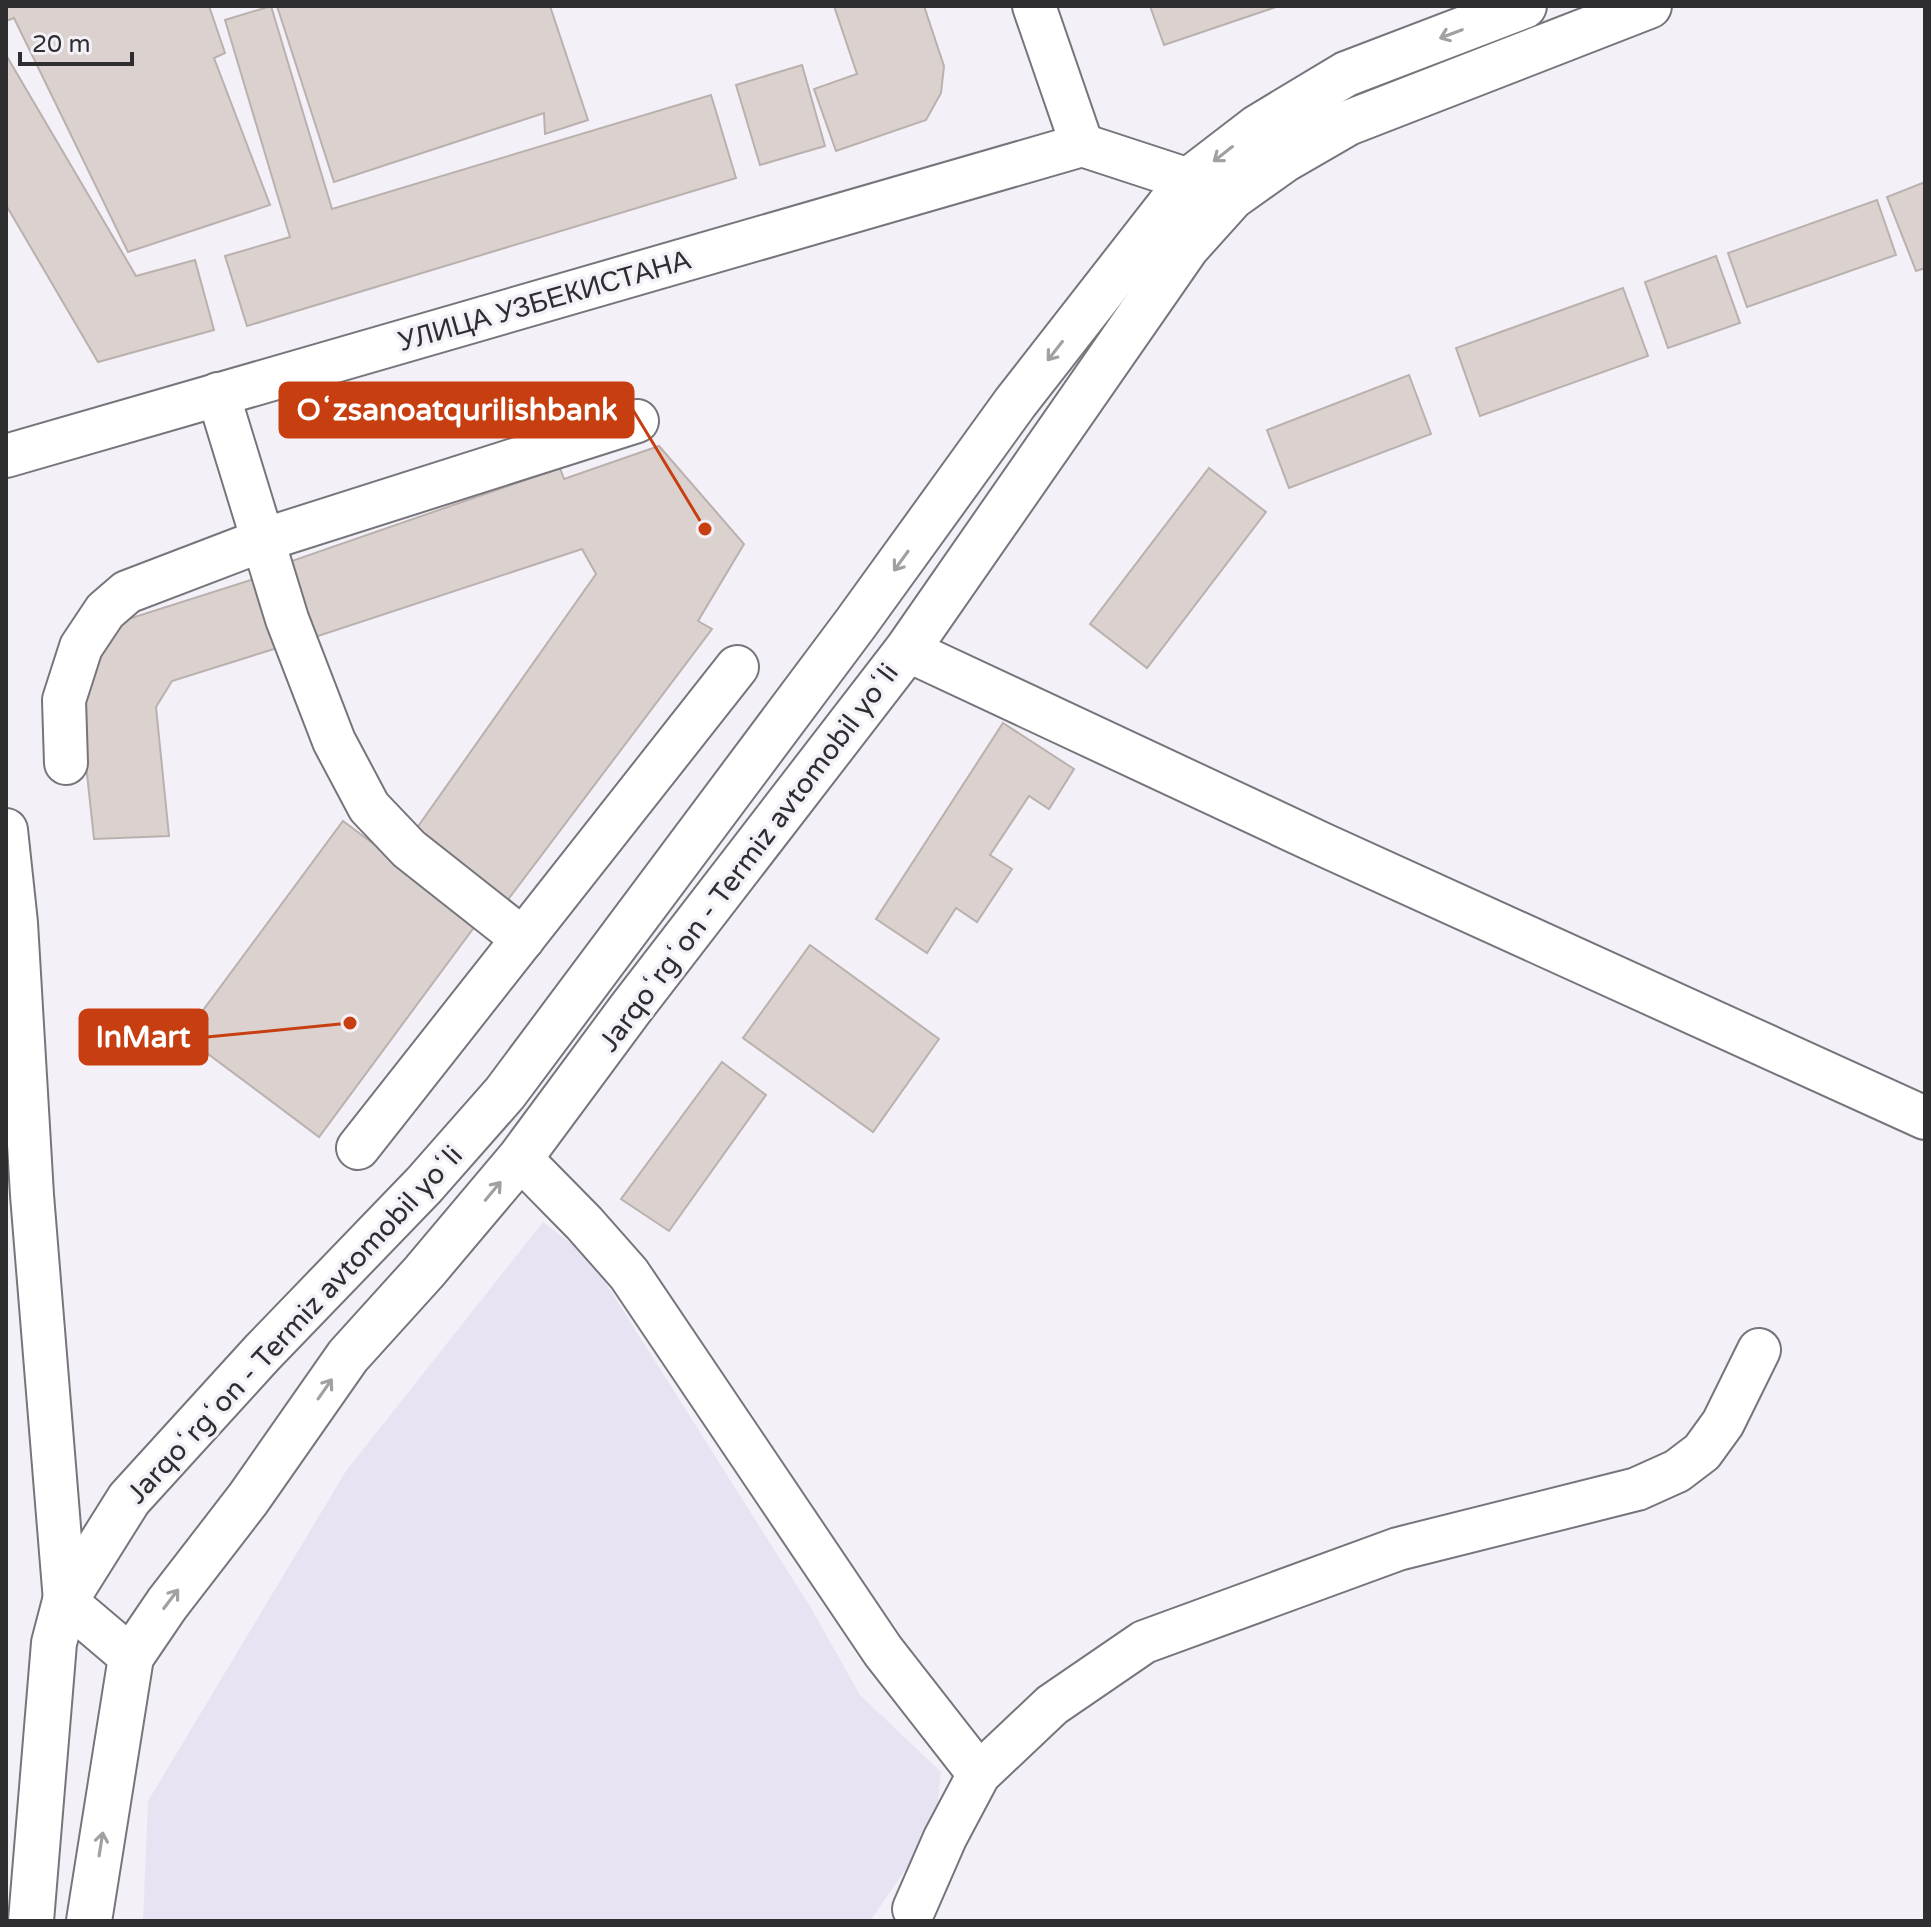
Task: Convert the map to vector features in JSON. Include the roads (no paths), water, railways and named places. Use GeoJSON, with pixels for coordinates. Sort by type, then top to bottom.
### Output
{"type":"FeatureCollection","features":[{"type":"Feature","properties":{"kind":"highway","name":"Jarqoʻrgʻon - Termiz avtomobil yoʻli"},"geometry":{"type":"LineString","coordinates":[[31,1921],[54,1643],[65,1601],[129,1499],[262,1353],[424,1185],[505,1093],[856,623],[1015,403],[1189,180],[1258,127],[1346,74],[1524,6]]}},
{"type":"Feature","properties":{"kind":"highway","name":"Jarqoʻrgʻon - Termiz avtomobil yoʻli"},"geometry":{"type":"LineString","coordinates":[[89,1921],[131,1657],[167,1604],[248,1499],[348,1356],[520,1158],[631,1008],[907,650],[1187,247],[1232,197],[1284,160],[1348,123],[1649,6]]}},
{"type":"Feature","properties":{"kind":"street"},"geometry":{"type":"LineString","coordinates":[[1034,6],[1082,145],[1189,180]]}},
{"type":"Feature","properties":{"kind":"street","name":"УЛИЦА УЗБЕКИСТАНА"},"geometry":{"type":"LineString","coordinates":[[6,456],[1082,145]]}},
{"type":"Feature","properties":{"kind":"street"},"geometry":{"type":"LineString","coordinates":[[218,394],[287,619],[334,741],[369,807],[409,849],[523,939]]}},
{"type":"Feature","properties":{"kind":"street"},"geometry":{"type":"LineString","coordinates":[[66,763],[64,700],[81,647],[105,611],[127,592],[263,540],[637,421]]}},
{"type":"Feature","properties":{"kind":"street"},"geometry":{"type":"LineString","coordinates":[[907,650],[1338,852],[1925,1118]]}},
{"type":"Feature","properties":{"kind":"street"},"geometry":{"type":"LineString","coordinates":[[358,1148],[737,667]]}},
{"type":"Feature","properties":{"kind":"street"},"geometry":{"type":"LineString","coordinates":[[6,830],[16,923],[19,1198],[65,1601],[131,1657]]}},
{"type":"Feature","properties":{"kind":"street"},"geometry":{"type":"LineString","coordinates":[[520,1158],[629,1274],[883,1651],[979,1774]]}},
{"type":"Feature","properties":{"kind":"street"},"geometry":{"type":"LineString","coordinates":[[914,1909],[945,1838],[979,1774],[1052,1705],[1144,1642],[1398,1549],[1637,1489],[1677,1471],[1702,1452],[1723,1423],[1759,1350]]}},
{"type":"Feature","properties":{"kind":"place","name":"Oʻzsanoatqurilishbank"},"geometry":{"type":"Point","coordinates":[705,529]}},
{"type":"Feature","properties":{"kind":"place","name":"InMart"},"geometry":{"type":"Point","coordinates":[350,1023]}}]}
